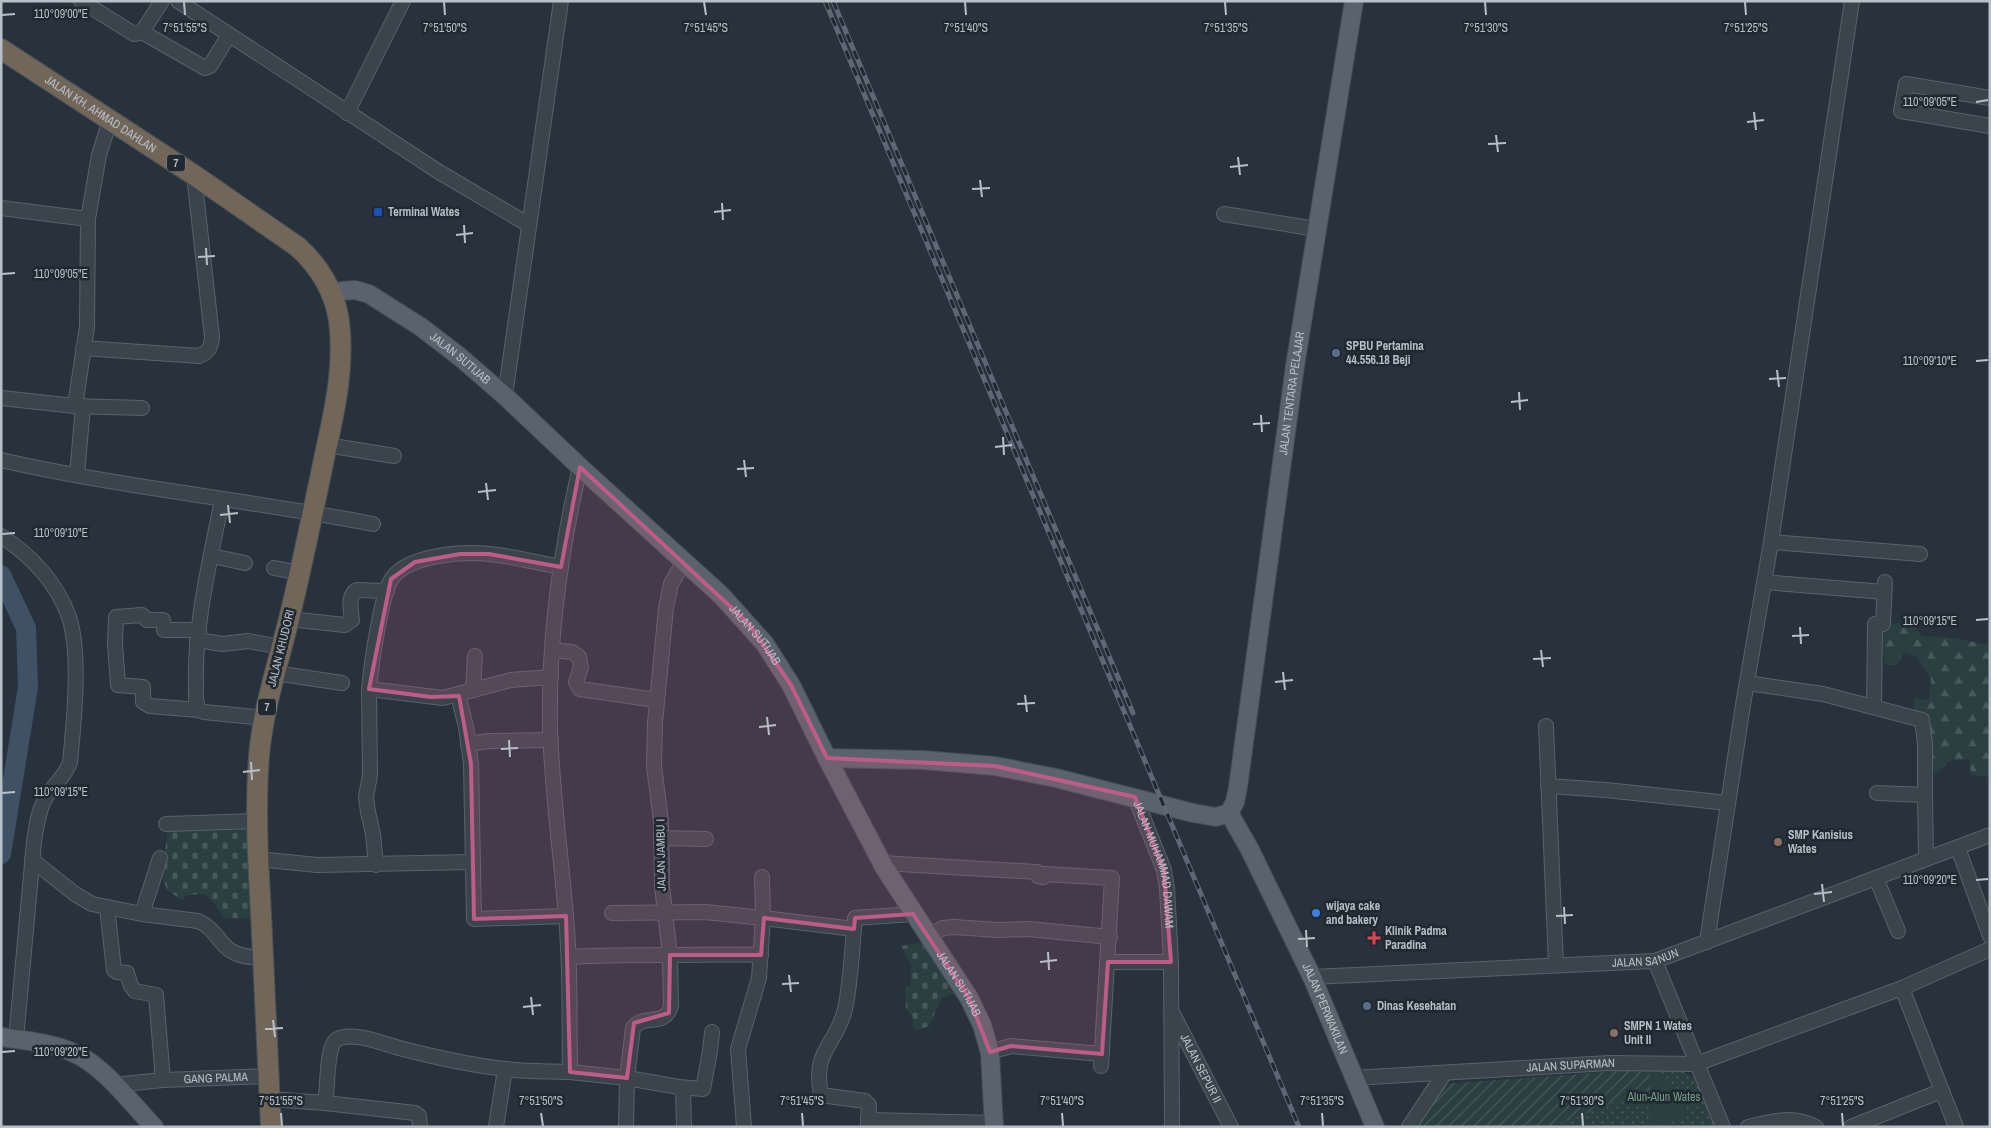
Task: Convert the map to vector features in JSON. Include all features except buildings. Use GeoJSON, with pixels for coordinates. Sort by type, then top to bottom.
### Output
{"type":"FeatureCollection","features":[{"type":"Feature","properties":{"kind":"highway","name":"JALAN KH. AHMAD DAHLAN"},"geometry":{"type":"LineString","coordinates":[[1,49],[194,175],[298,247],[314,261],[332,295]]}},
{"type":"Feature","properties":{"kind":"highway","name":"JALAN KHUDORI"},"geometry":{"type":"LineString","coordinates":[[271,1127],[256,821],[259,754],[275,672],[300,573],[340,378],[341,344],[339,318],[332,295]]}},
{"type":"Feature","properties":{"kind":"main road","name":"JALAN TENTARA PELAJAR"},"geometry":{"type":"LineString","coordinates":[[1229,813],[1235,802],[1238,787],[1295,366],[1354,1]]}},
{"type":"Feature","properties":{"kind":"main road","name":"JALAN SUTIJAB"},"geometry":{"type":"LineString","coordinates":[[332,295],[342,291],[355,290],[378,300],[421,327],[460,357],[505,396],[722,596],[765,644],[791,685],[826,758],[882,863],[913,914],[969,998],[982,1025],[990,1052],[994,1125]]}},
{"type":"Feature","properties":{"kind":"main road","name":"JALAN MUHAMMAD DAWAM"},"geometry":{"type":"LineString","coordinates":[[826,758],[923,760],[995,766],[1135,797]]}},
{"type":"Feature","properties":{"kind":"main road"},"geometry":{"type":"LineString","coordinates":[[1135,797],[1165,806],[1216,817],[1229,813]]}},
{"type":"Feature","properties":{"kind":"main road","name":"JALAN PERWAKILAN"},"geometry":{"type":"LineString","coordinates":[[1229,813],[1250,848],[1312,977],[1375,1127]]}},
{"type":"Feature","properties":{"kind":"main road"},"geometry":{"type":"LineString","coordinates":[[10,1038],[57,1047],[82,1057],[103,1073],[154,1127]]}},
{"type":"Feature","properties":{"kind":"street"},"geometry":{"type":"LineString","coordinates":[[81,1],[131,34],[142,32],[205,68],[210,66],[229,35]]}},
{"type":"Feature","properties":{"kind":"street"},"geometry":{"type":"LineString","coordinates":[[142,32],[162,1]]}},
{"type":"Feature","properties":{"kind":"street"},"geometry":{"type":"LineString","coordinates":[[178,1],[439,172],[529,225]]}},
{"type":"Feature","properties":{"kind":"street"},"geometry":{"type":"LineString","coordinates":[[347,113],[403,1]]}},
{"type":"Feature","properties":{"kind":"street"},"geometry":{"type":"LineString","coordinates":[[505,396],[561,1]]}},
{"type":"Feature","properties":{"kind":"street"},"geometry":{"type":"LineString","coordinates":[[1707,942],[1771,542],[1852,1]]}},
{"type":"Feature","properties":{"kind":"street"},"geometry":{"type":"LineString","coordinates":[[1990,98],[1906,84],[1901,111],[1990,126]]}},
{"type":"Feature","properties":{"kind":"street"},"geometry":{"type":"LineString","coordinates":[[77,475],[79,406],[83,348],[87,327],[88,219],[99,156],[110,120]]}},
{"type":"Feature","properties":{"kind":"street"},"geometry":{"type":"LineString","coordinates":[[83,348],[199,356],[206,353],[211,347],[212,337],[194,175]]}},
{"type":"Feature","properties":{"kind":"street"},"geometry":{"type":"LineString","coordinates":[[1,208],[88,219]]}},
{"type":"Feature","properties":{"kind":"street"},"geometry":{"type":"LineString","coordinates":[[1224,214],[1316,229]]}},
{"type":"Feature","properties":{"kind":"street"},"geometry":{"type":"LineString","coordinates":[[1,398],[79,406],[142,408]]}},
{"type":"Feature","properties":{"kind":"street"},"geometry":{"type":"LineString","coordinates":[[327,445],[394,456]]}},
{"type":"Feature","properties":{"kind":"street"},"geometry":{"type":"LineString","coordinates":[[1,460],[222,500],[312,512],[373,524]]}},
{"type":"Feature","properties":{"kind":"street"},"geometry":{"type":"LineString","coordinates":[[570,1072],[569,957],[556,820],[551,740],[551,677],[553,626],[561,567],[569,515],[580,467]]}},
{"type":"Feature","properties":{"kind":"street"},"geometry":{"type":"LineString","coordinates":[[199,710],[196,705],[195,671],[198,635],[222,500]]}},
{"type":"Feature","properties":{"kind":"street"},"geometry":{"type":"LineString","coordinates":[[1,536],[20,550],[50,580],[62,601],[72,633],[75,658],[70,762],[67,769],[45,798],[36,829],[10,1038]]}},
{"type":"Feature","properties":{"kind":"street"},"geometry":{"type":"LineString","coordinates":[[1771,542],[1920,554]]}},
{"type":"Feature","properties":{"kind":"street"},"geometry":{"type":"LineString","coordinates":[[376,865],[373,834],[366,797],[370,775],[369,689],[373,656],[391,579],[405,566],[427,559],[460,554],[489,554],[561,567]]}},
{"type":"Feature","properties":{"kind":"street"},"geometry":{"type":"LineString","coordinates":[[212,556],[245,563]]}},
{"type":"Feature","properties":{"kind":"street","name":"JALAN JAMBU I"},"geometry":{"type":"LineString","coordinates":[[626,1127],[627,1078],[633,1028],[636,1023],[664,1018],[669,1013],[671,1006],[670,955],[664,914],[661,821],[654,766],[656,700],[666,608],[671,584],[684,561]]}},
{"type":"Feature","properties":{"kind":"street"},"geometry":{"type":"LineString","coordinates":[[274,568],[300,573]]}},
{"type":"Feature","properties":{"kind":"street"},"geometry":{"type":"LineString","coordinates":[[1764,582],[1884,587],[1883,624],[1875,624],[1874,707]]}},
{"type":"Feature","properties":{"kind":"street"},"geometry":{"type":"LineString","coordinates":[[289,619],[345,625],[352,620],[351,596],[353,592],[357,590],[387,591]]}},
{"type":"Feature","properties":{"kind":"street"},"geometry":{"type":"LineString","coordinates":[[266,718],[150,706],[144,702],[143,687],[118,685],[113,612],[142,615],[147,620],[164,620],[164,630],[198,635],[222,644],[248,641],[281,647]]}},
{"type":"Feature","properties":{"kind":"street"},"geometry":{"type":"LineString","coordinates":[[552,650],[572,652],[580,657],[581,667],[576,682],[580,689],[656,700]]}},
{"type":"Feature","properties":{"kind":"street"},"geometry":{"type":"LineString","coordinates":[[473,690],[475,656]]}},
{"type":"Feature","properties":{"kind":"street"},"geometry":{"type":"LineString","coordinates":[[275,672],[342,683]]}},
{"type":"Feature","properties":{"kind":"street"},"geometry":{"type":"LineString","coordinates":[[369,689],[443,698],[511,680],[551,677]]}},
{"type":"Feature","properties":{"kind":"street"},"geometry":{"type":"LineString","coordinates":[[1747,683],[1824,694],[1922,720],[1925,744],[1926,859]]}},
{"type":"Feature","properties":{"kind":"street"},"geometry":{"type":"LineString","coordinates":[[458,695],[471,764],[473,917],[475,920],[566,916]]}},
{"type":"Feature","properties":{"kind":"street"},"geometry":{"type":"LineString","coordinates":[[1546,726],[1556,965]]}},
{"type":"Feature","properties":{"kind":"street"},"geometry":{"type":"LineString","coordinates":[[468,744],[490,741],[551,740]]}},
{"type":"Feature","properties":{"kind":"street"},"geometry":{"type":"LineString","coordinates":[[1548,786],[1728,803]]}},
{"type":"Feature","properties":{"kind":"street"},"geometry":{"type":"LineString","coordinates":[[1877,793],[1925,796]]}},
{"type":"Feature","properties":{"kind":"street","name":"JALAN MUHAMMAD DAWAM"},"geometry":{"type":"LineString","coordinates":[[1135,797],[1164,870],[1167,888],[1171,962],[1172,1127]]}},
{"type":"Feature","properties":{"kind":"street"},"geometry":{"type":"LineString","coordinates":[[166,824],[256,821]]}},
{"type":"Feature","properties":{"kind":"street","name":"JALAN SANUN"},"geometry":{"type":"LineString","coordinates":[[1312,977],[1656,961],[1990,835]]}},
{"type":"Feature","properties":{"kind":"street"},"geometry":{"type":"LineString","coordinates":[[661,838],[706,839]]}},
{"type":"Feature","properties":{"kind":"street"},"geometry":{"type":"LineString","coordinates":[[1958,848],[1990,936]]}},
{"type":"Feature","properties":{"kind":"street"},"geometry":{"type":"LineString","coordinates":[[142,914],[160,858]]}},
{"type":"Feature","properties":{"kind":"street"},"geometry":{"type":"LineString","coordinates":[[258,859],[317,865],[472,862]]}},
{"type":"Feature","properties":{"kind":"street"},"geometry":{"type":"LineString","coordinates":[[32,860],[75,894],[92,904],[142,914],[198,921],[206,924],[232,952],[263,959]]}},
{"type":"Feature","properties":{"kind":"street"},"geometry":{"type":"LineString","coordinates":[[882,863],[1037,872],[1038,876],[1044,876],[1044,874],[1112,878],[1102,1060],[1010,1046],[990,1052]]}},
{"type":"Feature","properties":{"kind":"street"},"geometry":{"type":"LineString","coordinates":[[744,1127],[738,1049],[756,988],[761,955],[763,918],[762,877]]}},
{"type":"Feature","properties":{"kind":"street"},"geometry":{"type":"LineString","coordinates":[[1876,878],[1898,931]]}},
{"type":"Feature","properties":{"kind":"street"},"geometry":{"type":"LineString","coordinates":[[107,907],[114,970],[128,973],[130,986],[135,991],[150,992],[156,995],[163,1080]]}},
{"type":"Feature","properties":{"kind":"street"},"geometry":{"type":"LineString","coordinates":[[612,913],[664,914],[705,912],[854,929]]}},
{"type":"Feature","properties":{"kind":"street"},"geometry":{"type":"LineString","coordinates":[[913,914],[855,918],[845,1008],[840,1026],[822,1056],[818,1067],[821,1095],[857,1099],[867,1103],[868,1124],[994,1125]]}},
{"type":"Feature","properties":{"kind":"street"},"geometry":{"type":"LineString","coordinates":[[928,936],[943,928],[954,927],[998,930],[1029,929],[1110,937]]}},
{"type":"Feature","properties":{"kind":"street"},"geometry":{"type":"LineString","coordinates":[[1696,1064],[1902,988],[1990,949]]}},
{"type":"Feature","properties":{"kind":"street"},"geometry":{"type":"LineString","coordinates":[[569,957],[621,954],[670,955],[714,953],[761,955]]}},
{"type":"Feature","properties":{"kind":"street"},"geometry":{"type":"LineString","coordinates":[[1656,961],[1723,1127]]}},
{"type":"Feature","properties":{"kind":"street"},"geometry":{"type":"LineString","coordinates":[[1108,962],[1171,962]]}},
{"type":"Feature","properties":{"kind":"street"},"geometry":{"type":"LineString","coordinates":[[1902,988],[1956,1127]]}},
{"type":"Feature","properties":{"kind":"street","name":"JALAN SEPUR II"},"geometry":{"type":"LineString","coordinates":[[1171,1011],[1231,1127]]}},
{"type":"Feature","properties":{"kind":"street"},"geometry":{"type":"LineString","coordinates":[[325,1103],[330,1053],[333,1043],[345,1037],[367,1039],[447,1060],[505,1069],[570,1072],[701,1089],[704,1087],[712,1032]]}},
{"type":"Feature","properties":{"kind":"street","name":"JALAN SUPARMAN"},"geometry":{"type":"LineString","coordinates":[[1353,1078],[1609,1063],[1696,1064]]}},
{"type":"Feature","properties":{"kind":"street"},"geometry":{"type":"LineString","coordinates":[[496,1127],[505,1069]]}},
{"type":"Feature","properties":{"kind":"street"},"geometry":{"type":"LineString","coordinates":[[1409,1127],[1444,1074]]}},
{"type":"Feature","properties":{"kind":"street","name":"GANG PALMA"},"geometry":{"type":"LineString","coordinates":[[114,1085],[163,1080],[268,1076]]}},
{"type":"Feature","properties":{"kind":"street"},"geometry":{"type":"LineString","coordinates":[[684,1088],[684,1127]]}},
{"type":"Feature","properties":{"kind":"street"},"geometry":{"type":"LineString","coordinates":[[1851,1127],[1941,1091]]}},
{"type":"Feature","properties":{"kind":"street"},"geometry":{"type":"LineString","coordinates":[[270,1099],[415,1113],[419,1116],[420,1127]]}},
{"type":"Feature","properties":{"kind":"street"},"geometry":{"type":"LineString","coordinates":[[1748,1127],[1780,1119],[1795,1119],[1806,1121],[1816,1127]]}},
{"type":"Feature","properties":{"kind":"highlighted area"},"geometry":{"type":"Polygon","coordinates":[[[580,467],[749,624],[791,685],[827,758],[995,766],[1135,797],[1164,870],[1171,962],[1108,962],[1102,1054],[1011,1046],[990,1052],[969,998],[913,914],[855,918],[854,929],[764,918],[761,955],[670,955],[669,1013],[634,1023],[627,1078],[570,1072],[566,916],[474,919],[471,764],[459,696],[431,697],[369,689],[391,579],[415,562],[460,554],[489,554],[561,567],[580,467]]]}},
{"type":"Feature","properties":{"kind":"green space"},"geometry":{"type":"Polygon","coordinates":[[[1910,621],[1922,636],[1952,638],[1990,645],[1990,777],[1971,775],[1969,759],[1950,761],[1934,775],[1927,720],[1914,717],[1914,698],[1929,700],[1931,679],[1915,656],[1903,652],[1898,665],[1885,665],[1880,626],[1910,621]]]}},
{"type":"Feature","properties":{"kind":"green space"},"geometry":{"type":"Polygon","coordinates":[[[250,822],[255,919],[223,918],[213,902],[204,894],[187,895],[182,900],[167,890],[162,876],[168,827],[250,822]]]}},
{"type":"Feature","properties":{"kind":"green space"},"geometry":{"type":"Polygon","coordinates":[[[923,942],[956,993],[942,998],[929,1026],[915,1031],[913,1018],[906,1008],[905,989],[911,985],[911,966],[901,946],[923,942]]]}},
{"type":"Feature","properties":{"kind":"green space","name":"Alun-Alun Wates"},"geometry":{"type":"Polygon","coordinates":[[[1675,1067],[1695,1078],[1716,1127],[1418,1127],[1444,1084],[1675,1067]]]}},
{"type":"Feature","properties":{"kind":"green space"},"geometry":{"type":"Polygon","coordinates":[[[1659,1068],[1659,1080],[1672,1084],[1680,1092],[1685,1116],[1659,1127],[1652,1127],[1650,1069],[1659,1068]]]}},
{"type":"Feature","properties":{"kind":"green space","name":"Alun-Alun Wates"},"geometry":{"type":"Polygon","coordinates":[[[1650,1069],[1651,1098],[1622,1099],[1551,1127],[1418,1127],[1444,1084],[1650,1069]]]}},
{"type":"Feature","properties":{"kind":"waterway"},"geometry":{"type":"LineString","coordinates":[[1,575],[26,628],[28,687],[1,854]]}},
{"type":"Feature","properties":{"kind":"railway"},"geometry":{"type":"LineString","coordinates":[[825,1],[1299,1127]]}},
{"type":"Feature","properties":{"kind":"railway"},"geometry":{"type":"LineString","coordinates":[[833,1],[1133,713]]}},
{"type":"Feature","properties":{"kind":"place","name":"Terminal Wates"},"geometry":{"type":"Point","coordinates":[378,212]}},
{"type":"Feature","properties":{"kind":"place","name":"SPBU Pertamina 44.556.18 Beji"},"geometry":{"type":"Point","coordinates":[1336,353]}},
{"type":"Feature","properties":{"kind":"place","name":"SMP Kanisius Wates"},"geometry":{"type":"Point","coordinates":[1778,842]}},
{"type":"Feature","properties":{"kind":"place","name":"wijaya cake and bakery"},"geometry":{"type":"Point","coordinates":[1316,913]}},
{"type":"Feature","properties":{"kind":"place","name":"Klinik Padma Paradina"},"geometry":{"type":"Point","coordinates":[1374,938]}},
{"type":"Feature","properties":{"kind":"place","name":"Dinas Kesehatan"},"geometry":{"type":"Point","coordinates":[1367,1006]}},
{"type":"Feature","properties":{"kind":"place","name":"SMPN 1 Wates Unit II"},"geometry":{"type":"Point","coordinates":[1614,1033]}}]}
